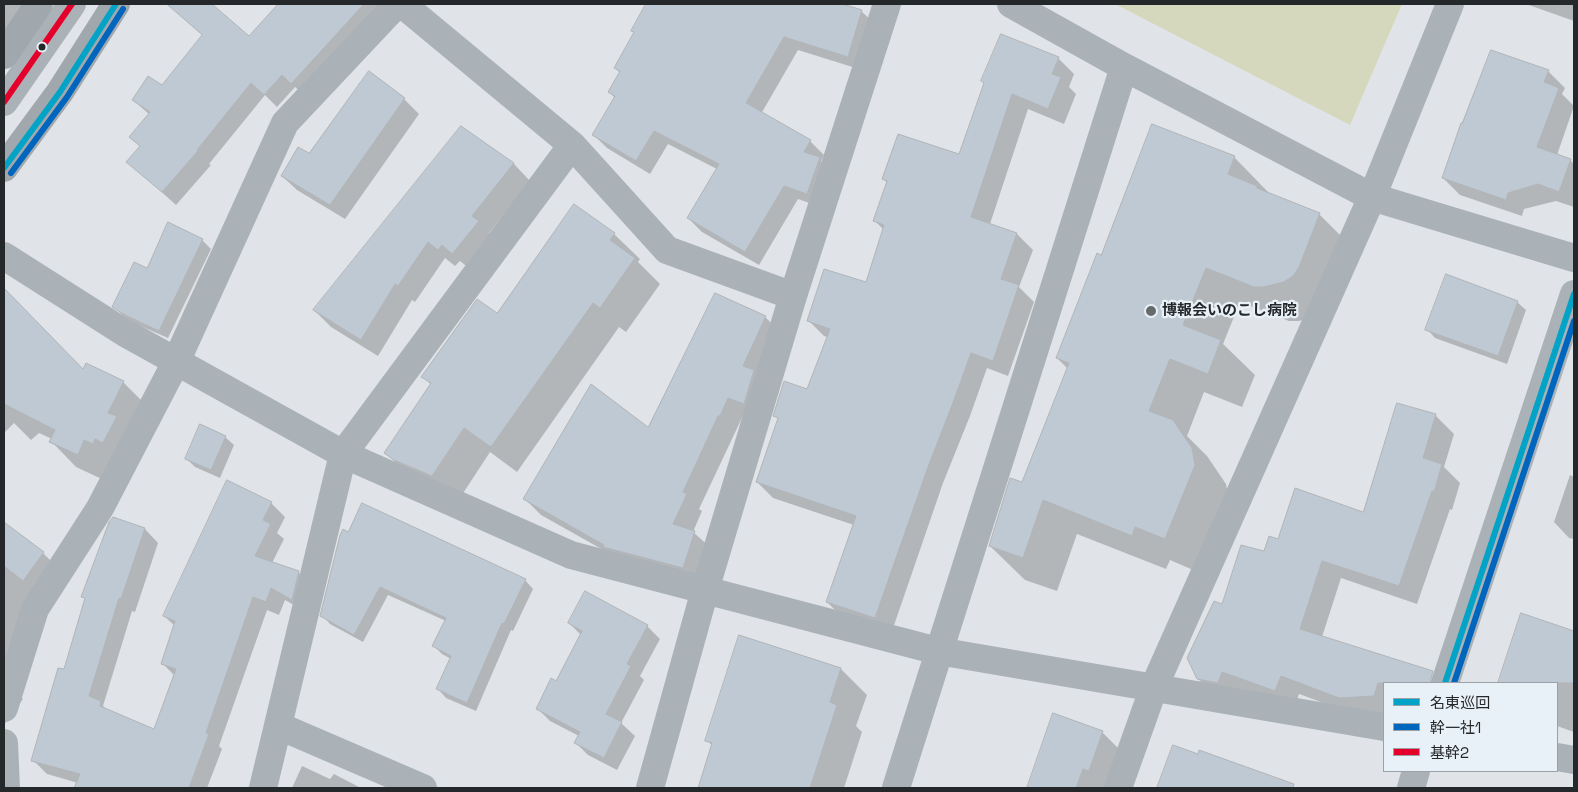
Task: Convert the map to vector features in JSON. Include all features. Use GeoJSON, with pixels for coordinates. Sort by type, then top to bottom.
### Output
{"type":"FeatureCollection","features":[{"type":"Feature","properties":{"kind":"main road"},"geometry":{"type":"LineString","coordinates":[[4,54],[39,4]]}},
{"type":"Feature","properties":{"kind":"main road"},"geometry":{"type":"LineString","coordinates":[[4,168],[60,92],[116,4]]}},
{"type":"Feature","properties":{"kind":"street"},"geometry":{"type":"LineString","coordinates":[[4,102],[72,4]]}},
{"type":"Feature","properties":{"kind":"street"},"geometry":{"type":"LineString","coordinates":[[4,708],[35,609],[100,508],[176,362],[285,123],[397,4]]}},
{"type":"Feature","properties":{"kind":"street"},"geometry":{"type":"LineString","coordinates":[[402,4],[572,145],[667,250],[793,296]]}},
{"type":"Feature","properties":{"kind":"street"},"geometry":{"type":"LineString","coordinates":[[650,788],[705,590],[793,296],[887,4]]}},
{"type":"Feature","properties":{"kind":"street"},"geometry":{"type":"LineString","coordinates":[[1011,4],[1372,197],[1574,258]]}},
{"type":"Feature","properties":{"kind":"street"},"geometry":{"type":"LineString","coordinates":[[1118,788],[1154,687],[1372,197],[1450,4]]}},
{"type":"Feature","properties":{"kind":"street"},"geometry":{"type":"LineString","coordinates":[[896,788],[1124,66]]}},
{"type":"Feature","properties":{"kind":"street"},"geometry":{"type":"LineString","coordinates":[[263,788],[343,454],[572,145]]}},
{"type":"Feature","properties":{"kind":"street"},"geometry":{"type":"LineString","coordinates":[[4,256],[125,333],[343,454],[571,555],[938,651],[1383,727]]}},
{"type":"Feature","properties":{"kind":"street"},"geometry":{"type":"LineString","coordinates":[[1445,682],[1574,294]]}},
{"type":"Feature","properties":{"kind":"street"},"geometry":{"type":"LineString","coordinates":[[278,726],[423,788]]}},
{"type":"Feature","properties":{"kind":"street"},"geometry":{"type":"LineString","coordinates":[[4,743],[6,788]]}},
{"type":"Feature","properties":{"kind":"street"},"geometry":{"type":"LineString","coordinates":[[1558,757],[1574,760]]}},
{"type":"Feature","properties":{"kind":"street"},"geometry":{"type":"LineString","coordinates":[[1411,788],[1416,772]]}},
{"type":"Feature","properties":{"kind":"green space"},"geometry":{"type":"Polygon","coordinates":[[[1115,4],[1402,4],[1350,125],[1115,4]]]}},
{"type":"Feature","properties":{"kind":"building"},"geometry":{"type":"Polygon","coordinates":[[[167,4],[212,4],[249,36],[278,4],[364,4],[291,84],[282,75],[264,95],[251,83],[198,151],[162,192],[126,162],[140,146],[129,137],[150,112],[132,100],[148,76],[162,85],[202,35],[167,4]]]}},
{"type":"Feature","properties":{"kind":"building"},"geometry":{"type":"Polygon","coordinates":[[[646,4],[843,4],[862,10],[848,57],[784,37],[746,103],[811,140],[804,152],[820,157],[807,194],[784,186],[745,252],[687,218],[719,164],[654,131],[636,161],[592,135],[615,96],[608,92],[620,71],[614,68],[634,32],[631,31],[646,4]]]}},
{"type":"Feature","properties":{"kind":"building"},"geometry":{"type":"Polygon","coordinates":[[[1001,34],[1059,57],[1052,74],[1061,77],[1048,109],[1012,94],[971,217],[1017,233],[1001,279],[1019,285],[993,361],[971,353],[928,467],[875,618],[826,602],[856,516],[756,482],[778,418],[773,416],[784,381],[807,389],[830,329],[807,321],[824,269],[866,282],[884,225],[873,221],[887,181],[882,179],[898,134],[959,154],[984,83],[981,81],[1001,34]]]}},
{"type":"Feature","properties":{"kind":"building"},"geometry":{"type":"Polygon","coordinates":[[[1491,50],[1549,70],[1544,82],[1559,88],[1537,147],[1571,159],[1559,192],[1538,184],[1508,193],[1506,200],[1442,178],[1461,123],[1491,50]]]}},
{"type":"Feature","properties":{"kind":"building"},"geometry":{"type":"Polygon","coordinates":[[[369,71],[405,98],[330,205],[281,176],[298,147],[309,153],[369,71]]]}},
{"type":"Feature","properties":{"kind":"building"},"geometry":{"type":"Polygon","coordinates":[[[1152,124],[1235,156],[1228,174],[1257,186],[1257,188],[1320,213],[1299,267],[1293,276],[1284,282],[1264,287],[1254,287],[1206,268],[1183,325],[1221,340],[1208,374],[1170,359],[1149,411],[1173,420],[1192,448],[1195,465],[1165,539],[1135,527],[1132,536],[1043,500],[1023,558],[989,546],[1010,478],[1022,482],[1069,363],[1056,358],[1097,253],[1101,255],[1152,124]]]}},
{"type":"Feature","properties":{"kind":"building"},"geometry":{"type":"Polygon","coordinates":[[[461,126],[514,163],[472,216],[479,221],[452,254],[442,245],[438,250],[428,242],[398,286],[395,284],[361,340],[313,310],[461,126]]]}},
{"type":"Feature","properties":{"kind":"building"},"geometry":{"type":"Polygon","coordinates":[[[574,204],[615,233],[610,240],[635,258],[600,308],[593,303],[491,447],[464,428],[432,476],[394,460],[384,453],[431,383],[421,377],[477,299],[497,313],[574,204]]]}},
{"type":"Feature","properties":{"kind":"building"},"geometry":{"type":"Polygon","coordinates":[[[168,222],[203,239],[159,331],[112,307],[134,262],[147,268],[168,222]]]}},
{"type":"Feature","properties":{"kind":"building"},"geometry":{"type":"Polygon","coordinates":[[[1446,274],[1518,301],[1498,356],[1425,330],[1446,274]]]}},
{"type":"Feature","properties":{"kind":"building"},"geometry":{"type":"Polygon","coordinates":[[[4,288],[83,369],[86,363],[124,381],[108,413],[117,416],[103,443],[95,439],[93,444],[84,440],[78,455],[49,442],[55,430],[4,404],[4,288]]]}},
{"type":"Feature","properties":{"kind":"building"},"geometry":{"type":"Polygon","coordinates":[[[715,293],[766,316],[743,366],[754,370],[744,404],[728,398],[683,492],[687,494],[673,524],[695,531],[683,568],[603,547],[604,545],[523,499],[591,384],[648,427],[715,293]]]}},
{"type":"Feature","properties":{"kind":"building"},"geometry":{"type":"Polygon","coordinates":[[[1397,403],[1436,414],[1423,458],[1442,464],[1434,492],[1432,491],[1399,586],[1322,561],[1300,629],[1433,671],[1430,682],[1383,682],[1378,683],[1374,696],[1339,698],[1281,676],[1275,691],[1222,672],[1218,683],[1197,679],[1187,658],[1214,601],[1222,604],[1241,545],[1264,551],[1269,536],[1278,539],[1295,488],[1363,512],[1397,403]]]}},
{"type":"Feature","properties":{"kind":"building"},"geometry":{"type":"Polygon","coordinates":[[[200,424],[226,436],[211,470],[185,459],[200,424]]]}},
{"type":"Feature","properties":{"kind":"building"},"geometry":{"type":"Polygon","coordinates":[[[227,480],[272,502],[263,520],[271,524],[255,556],[299,571],[292,600],[271,588],[266,602],[253,597],[206,733],[209,734],[189,788],[74,788],[80,774],[31,761],[58,668],[64,669],[85,598],[81,597],[109,522],[113,517],[145,528],[121,599],[119,598],[89,696],[101,701],[100,706],[154,729],[176,669],[161,664],[175,621],[163,616],[227,480]]]}},
{"type":"Feature","properties":{"kind":"building"},"geometry":{"type":"Polygon","coordinates":[[[362,503],[526,579],[504,624],[502,623],[467,703],[436,689],[451,656],[432,646],[446,618],[380,587],[354,635],[320,616],[340,535],[343,529],[348,532],[362,503]]]}},
{"type":"Feature","properties":{"kind":"building"},"geometry":{"type":"Polygon","coordinates":[[[4,522],[44,552],[23,581],[4,566],[4,522]]]}},
{"type":"Feature","properties":{"kind":"building"},"geometry":{"type":"Polygon","coordinates":[[[585,591],[648,625],[627,664],[631,666],[606,714],[622,722],[604,758],[574,743],[580,732],[536,709],[551,678],[556,681],[582,631],[568,623],[585,591]]]}},
{"type":"Feature","properties":{"kind":"building"},"geometry":{"type":"Polygon","coordinates":[[[1521,613],[1574,631],[1574,683],[1498,682],[1521,613]]]}},
{"type":"Feature","properties":{"kind":"building"},"geometry":{"type":"Polygon","coordinates":[[[739,635],[841,668],[830,702],[837,705],[810,788],[698,788],[712,743],[705,741],[739,635]]]}},
{"type":"Feature","properties":{"kind":"building"},"geometry":{"type":"Polygon","coordinates":[[[1053,713],[1103,731],[1089,771],[1083,769],[1076,788],[1027,788],[1053,713]]]}},
{"type":"Feature","properties":{"kind":"building"},"geometry":{"type":"Polygon","coordinates":[[[1173,745],[1198,754],[1199,750],[1294,784],[1293,788],[1157,788],[1173,745]]]}},
{"type":"Feature","properties":{"kind":"transit line","name":"基幹2"},"geometry":{"type":"LineString","coordinates":[[4,102],[72,4]]}},
{"type":"Feature","properties":{"kind":"transit line","name":"名東巡回"},"geometry":{"type":"LineString","coordinates":[[4,168],[60,92],[116,4]]}},
{"type":"Feature","properties":{"kind":"transit line","name":"幹一社1"},"geometry":{"type":"LineString","coordinates":[[11,173],[67,97],[123,9]]}},
{"type":"Feature","properties":{"kind":"transit line","name":"名東巡回"},"geometry":{"type":"LineString","coordinates":[[1445,682],[1574,294]]}},
{"type":"Feature","properties":{"kind":"transit line","name":"幹一社1"},"geometry":{"type":"LineString","coordinates":[[1454,682],[1574,321]]}},
{"type":"Feature","properties":{"kind":"place","name":"博報会いのこし病院"},"geometry":{"type":"Point","coordinates":[1151,311]}}]}
